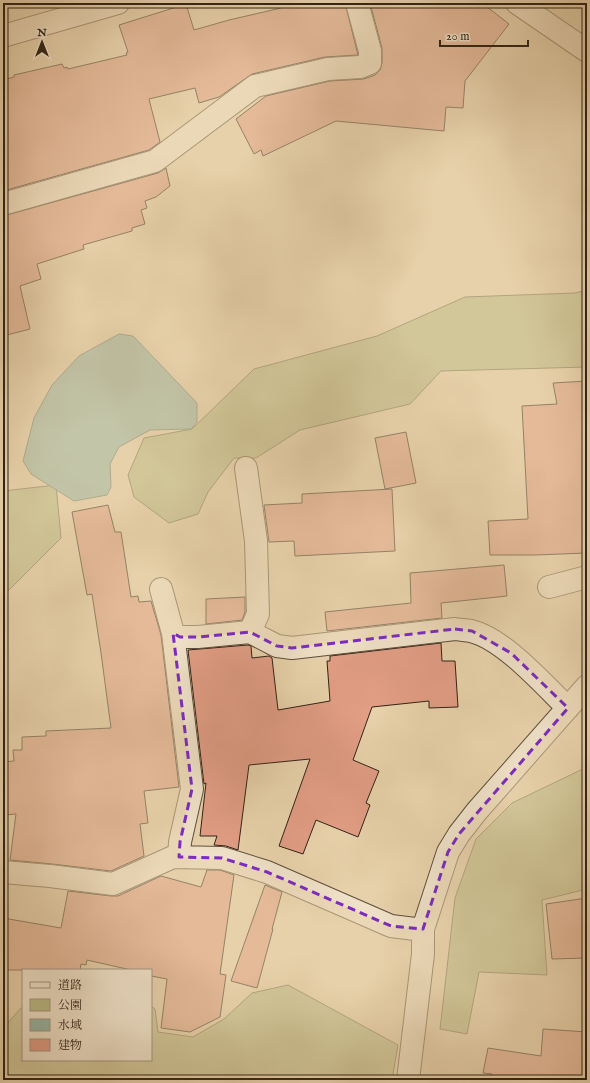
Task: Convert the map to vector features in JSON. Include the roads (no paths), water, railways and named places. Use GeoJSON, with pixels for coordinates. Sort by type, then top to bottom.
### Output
{"type":"FeatureCollection","features":[{"type":"Feature","properties":{"kind":"street"},"geometry":{"type":"LineString","coordinates":[[3,36],[56,12],[118,3]]}},
{"type":"Feature","properties":{"kind":"street"},"geometry":{"type":"LineString","coordinates":[[3,204],[154,161],[255,86],[328,69],[360,67],[370,63],[370,51],[357,3]]}},
{"type":"Feature","properties":{"kind":"street"},"geometry":{"type":"LineString","coordinates":[[517,3],[587,50]]}},
{"type":"Feature","properties":{"kind":"street"},"geometry":{"type":"LineString","coordinates":[[246,468],[256,541],[258,614],[250,632]]}},
{"type":"Feature","properties":{"kind":"street"},"geometry":{"type":"LineString","coordinates":[[549,586],[587,577]]}},
{"type":"Feature","properties":{"kind":"street"},"geometry":{"type":"LineString","coordinates":[[161,589],[174,633],[192,790],[180,842],[179,857]]}},
{"type":"Feature","properties":{"kind":"street"},"geometry":{"type":"LineString","coordinates":[[174,633],[180,637],[198,637],[250,632],[277,646],[292,648],[455,629],[472,631],[495,642],[511,653],[568,708]]}},
{"type":"Feature","properties":{"kind":"street"},"geometry":{"type":"LineString","coordinates":[[408,1080],[423,954],[423,930],[448,852],[459,834],[587,686]]}},
{"type":"Feature","properties":{"kind":"street"},"geometry":{"type":"LineString","coordinates":[[3,872],[113,884],[174,857],[222,858],[267,872],[391,926],[423,930]]}},
{"type":"Feature","properties":{"kind":"water"},"geometry":{"type":"Polygon","coordinates":[[[119,334],[133,336],[197,403],[197,422],[191,429],[150,430],[119,447],[110,464],[111,487],[107,495],[74,501],[31,474],[23,461],[34,418],[52,385],[79,356],[119,334]]]}}]}
